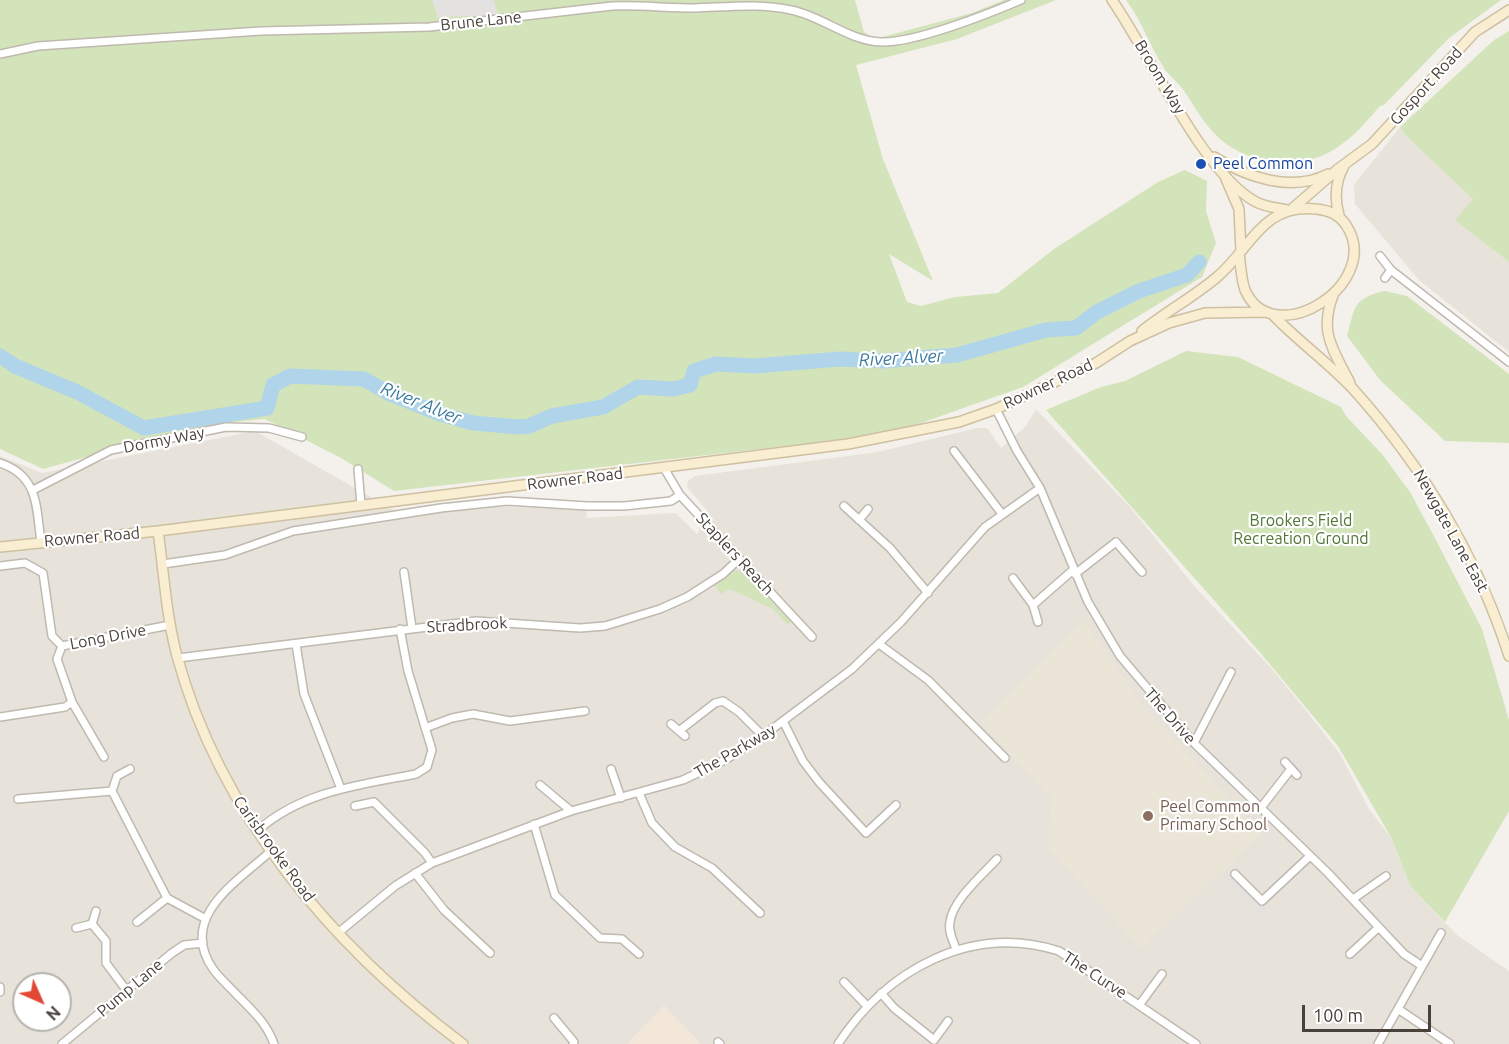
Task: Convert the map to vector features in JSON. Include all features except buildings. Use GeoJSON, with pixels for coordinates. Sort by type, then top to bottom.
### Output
{"type":"FeatureCollection","features":[{"type":"Feature","properties":{"kind":"main road","name":"Broom Way"},"geometry":{"type":"LineString","coordinates":[[1113,0],[1164,87],[1223,173],[1239,209],[1240,253]]}},
{"type":"Feature","properties":{"kind":"main road","name":"Gosport Road"},"geometry":{"type":"LineString","coordinates":[[1342,166],[1372,144],[1395,121],[1454,52],[1476,32],[1509,10]]}},
{"type":"Feature","properties":{"kind":"main road","name":"Broom Way"},"geometry":{"type":"LineString","coordinates":[[1209,154],[1246,173],[1285,183],[1322,177],[1342,166]]}},
{"type":"Feature","properties":{"kind":"main road"},"geometry":{"type":"LineString","coordinates":[[1342,166],[1337,179],[1335,200],[1339,215],[1348,228],[1356,256],[1348,275],[1335,292],[1314,307],[1294,315],[1271,314],[1251,300],[1245,289],[1240,253],[1268,221],[1290,209],[1342,166]]}},
{"type":"Feature","properties":{"kind":"main road","name":"Broom Way"},"geometry":{"type":"LineString","coordinates":[[1223,173],[1257,202],[1290,209]]}},
{"type":"Feature","properties":{"kind":"main road"},"geometry":{"type":"LineString","coordinates":[[1290,209],[1322,209],[1339,215]]}},
{"type":"Feature","properties":{"kind":"main road","name":"Rowner Road"},"geometry":{"type":"LineString","coordinates":[[0,547],[159,531],[664,468],[848,444],[959,422],[996,409],[1096,363],[1216,278],[1240,253]]}},
{"type":"Feature","properties":{"kind":"main road","name":"Newgate Lane East"},"geometry":{"type":"LineString","coordinates":[[1335,292],[1327,310],[1328,338],[1352,388]]}},
{"type":"Feature","properties":{"kind":"main road","name":"Rowner Road"},"geometry":{"type":"LineString","coordinates":[[1130,341],[1169,323],[1205,313],[1271,314]]}},
{"type":"Feature","properties":{"kind":"main road","name":"Newgate Lane East"},"geometry":{"type":"LineString","coordinates":[[1271,314],[1300,344],[1352,388],[1399,443],[1433,492],[1478,577],[1497,618],[1509,656]]}},
{"type":"Feature","properties":{"kind":"main road","name":"Carisbrooke Road"},"geometry":{"type":"LineString","coordinates":[[159,531],[170,625],[178,658],[208,745],[229,788],[271,851],[338,933],[381,978],[463,1044]]}},
{"type":"Feature","properties":{"kind":"street","name":"Brune Lane"},"geometry":{"type":"LineString","coordinates":[[0,54],[49,45],[261,31],[429,27],[612,6],[641,5],[767,6],[806,13],[860,38],[884,43],[942,29],[1021,0]]}},
{"type":"Feature","properties":{"kind":"street"},"geometry":{"type":"LineString","coordinates":[[1380,256],[1391,270],[1509,362]]}},
{"type":"Feature","properties":{"kind":"street"},"geometry":{"type":"LineString","coordinates":[[1385,278],[1391,270]]}},
{"type":"Feature","properties":{"kind":"street","name":"The Drive"},"geometry":{"type":"LineString","coordinates":[[996,409],[1017,451],[1040,488],[1074,572],[1100,624],[1120,656],[1194,743],[1353,899],[1404,954],[1422,966]]}},
{"type":"Feature","properties":{"kind":"street","name":"Dormy Way"},"geometry":{"type":"LineString","coordinates":[[33,490],[111,450],[214,429],[268,428],[303,437]]}},
{"type":"Feature","properties":{"kind":"street"},"geometry":{"type":"LineString","coordinates":[[954,451],[1002,514]]}},
{"type":"Feature","properties":{"kind":"street"},"geometry":{"type":"LineString","coordinates":[[0,463],[17,470],[33,490],[41,542]]}},
{"type":"Feature","properties":{"kind":"street","name":"Staplers Reach"},"geometry":{"type":"LineString","coordinates":[[664,468],[680,495],[812,637]]}},
{"type":"Feature","properties":{"kind":"street"},"geometry":{"type":"LineString","coordinates":[[358,469],[361,505]]}},
{"type":"Feature","properties":{"kind":"street","name":"The Parkway"},"geometry":{"type":"LineString","coordinates":[[338,933],[415,873],[432,863],[534,824],[702,772],[764,736],[825,692],[879,644],[928,593],[969,543],[1002,514],[1040,488]]}},
{"type":"Feature","properties":{"kind":"street"},"geometry":{"type":"LineString","coordinates":[[163,564],[225,555],[293,531],[410,512],[507,501],[587,507],[624,506],[671,501],[680,495]]}},
{"type":"Feature","properties":{"kind":"street"},"geometry":{"type":"LineString","coordinates":[[844,506],[890,548],[928,593]]}},
{"type":"Feature","properties":{"kind":"street"},"geometry":{"type":"LineString","coordinates":[[859,520],[868,509]]}},
{"type":"Feature","properties":{"kind":"street"},"geometry":{"type":"LineString","coordinates":[[1033,605],[1116,542],[1142,572]]}},
{"type":"Feature","properties":{"kind":"street","name":"Stradbrook"},"geometry":{"type":"LineString","coordinates":[[178,658],[476,621],[580,628],[605,626],[660,609],[687,597],[723,574],[739,559]]}},
{"type":"Feature","properties":{"kind":"street","name":"Long Drive"},"geometry":{"type":"LineString","coordinates":[[0,566],[25,563],[43,573],[52,636],[62,646],[170,625]]}},
{"type":"Feature","properties":{"kind":"street"},"geometry":{"type":"LineString","coordinates":[[404,572],[412,628]]}},
{"type":"Feature","properties":{"kind":"street"},"geometry":{"type":"LineString","coordinates":[[1012,578],[1033,605],[1038,622]]}},
{"type":"Feature","properties":{"kind":"street"},"geometry":{"type":"LineString","coordinates":[[257,831],[282,811],[297,803],[341,789],[416,774],[427,767],[432,757],[408,671],[400,629]]}},
{"type":"Feature","properties":{"kind":"street"},"geometry":{"type":"LineString","coordinates":[[296,644],[304,694],[341,789]]}},
{"type":"Feature","properties":{"kind":"street"},"geometry":{"type":"LineString","coordinates":[[879,644],[928,680],[1005,758]]}},
{"type":"Feature","properties":{"kind":"street"},"geometry":{"type":"LineString","coordinates":[[62,646],[57,659],[72,702],[104,757]]}},
{"type":"Feature","properties":{"kind":"street"},"geometry":{"type":"LineString","coordinates":[[1194,743],[1231,672]]}},
{"type":"Feature","properties":{"kind":"street"},"geometry":{"type":"LineString","coordinates":[[671,724],[682,734],[715,703],[723,701],[739,712],[764,736]]}},
{"type":"Feature","properties":{"kind":"street"},"geometry":{"type":"LineString","coordinates":[[0,717],[65,707],[72,702]]}},
{"type":"Feature","properties":{"kind":"street"},"geometry":{"type":"LineString","coordinates":[[425,728],[452,718],[473,714],[510,722],[585,711]]}},
{"type":"Feature","properties":{"kind":"street"},"geometry":{"type":"LineString","coordinates":[[784,723],[814,775],[866,833],[896,805]]}},
{"type":"Feature","properties":{"kind":"street"},"geometry":{"type":"LineString","coordinates":[[1260,809],[1294,772],[1286,762]]}},
{"type":"Feature","properties":{"kind":"street"},"geometry":{"type":"LineString","coordinates":[[130,769],[117,776],[112,791],[167,898],[204,918]]}},
{"type":"Feature","properties":{"kind":"street"},"geometry":{"type":"LineString","coordinates":[[611,769],[621,798]]}},
{"type":"Feature","properties":{"kind":"street"},"geometry":{"type":"LineString","coordinates":[[540,785],[572,812]]}},
{"type":"Feature","properties":{"kind":"street"},"geometry":{"type":"LineString","coordinates":[[18,799],[112,791]]}},
{"type":"Feature","properties":{"kind":"street"},"geometry":{"type":"LineString","coordinates":[[639,793],[652,823],[675,847],[712,868],[759,913]]}},
{"type":"Feature","properties":{"kind":"street"},"geometry":{"type":"LineString","coordinates":[[356,806],[374,802],[425,853],[432,863]]}},
{"type":"Feature","properties":{"kind":"street"},"geometry":{"type":"LineString","coordinates":[[534,824],[555,895],[600,938],[622,939],[639,954]]}},
{"type":"Feature","properties":{"kind":"street"},"geometry":{"type":"LineString","coordinates":[[271,851],[219,898],[204,918],[203,943],[213,969],[268,1028],[274,1044]]}},
{"type":"Feature","properties":{"kind":"street"},"geometry":{"type":"LineString","coordinates":[[1235,874],[1262,901],[1310,856]]}},
{"type":"Feature","properties":{"kind":"street"},"geometry":{"type":"LineString","coordinates":[[956,949],[950,932],[950,920],[969,889],[997,859]]}},
{"type":"Feature","properties":{"kind":"street"},"geometry":{"type":"LineString","coordinates":[[415,873],[444,910],[490,953]]}},
{"type":"Feature","properties":{"kind":"street"},"geometry":{"type":"LineString","coordinates":[[1353,899],[1386,876]]}},
{"type":"Feature","properties":{"kind":"street"},"geometry":{"type":"LineString","coordinates":[[137,922],[167,898]]}},
{"type":"Feature","properties":{"kind":"street"},"geometry":{"type":"LineString","coordinates":[[92,924],[96,911]]}},
{"type":"Feature","properties":{"kind":"street"},"geometry":{"type":"LineString","coordinates":[[76,928],[92,924]]}},
{"type":"Feature","properties":{"kind":"street"},"geometry":{"type":"LineString","coordinates":[[92,924],[109,939],[103,964],[127,991]]}},
{"type":"Feature","properties":{"kind":"street"},"geometry":{"type":"LineString","coordinates":[[1350,954],[1379,927]]}},
{"type":"Feature","properties":{"kind":"street"},"geometry":{"type":"LineString","coordinates":[[1378,1044],[1441,933]]}},
{"type":"Feature","properties":{"kind":"street","name":"The Curve"},"geometry":{"type":"LineString","coordinates":[[837,1044],[867,1006],[901,978],[956,949],[999,941],[1037,944],[1074,959],[1196,1044]]}},
{"type":"Feature","properties":{"kind":"street","name":"Pump Lane"},"geometry":{"type":"LineString","coordinates":[[62,1044],[184,945],[203,943]]}},
{"type":"Feature","properties":{"kind":"street"},"geometry":{"type":"LineString","coordinates":[[1140,1004],[1162,974]]}},
{"type":"Feature","properties":{"kind":"street"},"geometry":{"type":"LineString","coordinates":[[844,982],[867,1006]]}},
{"type":"Feature","properties":{"kind":"street"},"geometry":{"type":"LineString","coordinates":[[0,987],[0,992]]}},
{"type":"Feature","properties":{"kind":"street"},"geometry":{"type":"LineString","coordinates":[[882,993],[894,1008],[934,1040],[948,1021]]}},
{"type":"Feature","properties":{"kind":"street"},"geometry":{"type":"LineString","coordinates":[[1398,1009],[1450,1044]]}},
{"type":"Feature","properties":{"kind":"street"},"geometry":{"type":"LineString","coordinates":[[554,1018],[574,1042],[573,1044]]}},
{"type":"Feature","properties":{"kind":"shaded area"},"geometry":{"type":"Polygon","coordinates":[[[432,0],[494,0],[498,15],[438,17],[432,0]]]}},
{"type":"Feature","properties":{"kind":"shaded area"},"geometry":{"type":"Polygon","coordinates":[[[1400,127],[1405,135],[1474,199],[1456,220],[1509,262],[1509,352],[1419,280],[1355,204],[1354,185],[1400,127]]]}},
{"type":"Feature","properties":{"kind":"shaded area"},"geometry":{"type":"Polygon","coordinates":[[[1036,409],[1130,507],[1195,587],[1272,669],[1340,754],[1369,809],[1392,839],[1410,886],[1457,935],[1509,971],[1509,1044],[0,1044],[0,456],[42,473],[255,431],[404,516],[489,506],[586,510],[587,518],[676,513],[697,534],[709,513],[687,487],[688,481],[695,476],[878,452],[977,428],[987,428],[1001,448],[1025,427],[1036,409]]]}},
{"type":"Feature","properties":{"kind":"shaded area","name":"Peel Common Primary School"},"geometry":{"type":"Polygon","coordinates":[[[1084,620],[1143,706],[1262,834],[1141,949],[1048,848],[1051,798],[981,723],[1084,620]]]}},
{"type":"Feature","properties":{"kind":"shaded area"},"geometry":{"type":"Polygon","coordinates":[[[1289,754],[1305,771],[1291,783],[1276,766],[1289,754]]]}},
{"type":"Feature","properties":{"kind":"shaded area"},"geometry":{"type":"Polygon","coordinates":[[[1227,872],[1264,909],[1260,913],[1223,876],[1227,872]]]}},
{"type":"Feature","properties":{"kind":"shaded area"},"geometry":{"type":"Polygon","coordinates":[[[664,1005],[701,1044],[627,1044],[664,1005]]]}},
{"type":"Feature","properties":{"kind":"green space"},"geometry":{"type":"Polygon","coordinates":[[[0,0],[855,0],[864,32],[875,39],[972,13],[1004,0],[1056,0],[957,39],[856,65],[883,159],[933,281],[889,254],[907,302],[921,306],[955,297],[998,293],[1054,249],[1158,182],[1185,170],[1207,181],[1206,211],[1216,243],[1202,277],[1023,387],[890,434],[394,491],[341,458],[265,419],[225,423],[159,437],[43,469],[0,449],[0,0]]]}},
{"type":"Feature","properties":{"kind":"green space"},"geometry":{"type":"Polygon","coordinates":[[[1126,0],[1501,0],[1449,38],[1358,131],[1342,144],[1313,159],[1280,163],[1248,156],[1234,149],[1214,133],[1182,88],[1166,71],[1126,0]]]}},
{"type":"Feature","properties":{"kind":"green space"},"geometry":{"type":"Polygon","coordinates":[[[1509,31],[1509,262],[1455,220],[1473,199],[1405,135],[1400,127],[1494,40],[1509,31]]]}},
{"type":"Feature","properties":{"kind":"green space"},"geometry":{"type":"Polygon","coordinates":[[[1385,291],[1407,296],[1509,374],[1509,443],[1445,441],[1380,380],[1347,336],[1357,305],[1367,297],[1385,291]]]}},
{"type":"Feature","properties":{"kind":"green space","name":"Brookers Field Recreation Ground"},"geometry":{"type":"Polygon","coordinates":[[[1186,351],[1238,357],[1341,407],[1346,416],[1382,454],[1410,492],[1482,629],[1509,720],[1509,811],[1445,922],[1410,886],[1392,839],[1338,746],[1257,649],[1046,410],[1101,387],[1125,381],[1186,351]]]}},
{"type":"Feature","properties":{"kind":"green space"},"geometry":{"type":"Polygon","coordinates":[[[734,570],[743,572],[791,622],[788,625],[773,609],[730,589],[721,594],[714,584],[734,570]]]}},
{"type":"Feature","properties":{"kind":"waterway","name":"River Alver"},"geometry":{"type":"LineString","coordinates":[[0,356],[15,366],[77,392],[144,428],[267,408],[273,385],[290,376],[364,379],[388,393],[440,414],[473,423],[519,427],[529,426],[552,416],[603,407],[638,387],[673,389],[690,385],[694,371],[716,364],[755,366],[840,359],[882,361],[957,355],[1046,330],[1076,328],[1097,312],[1139,291],[1187,275],[1199,262]]}},
{"type":"Feature","properties":{"kind":"place","name":"Peel Common"},"geometry":{"type":"Point","coordinates":[1201,164]}},
{"type":"Feature","properties":{"kind":"place","name":"Peel Common Primary School"},"geometry":{"type":"Point","coordinates":[1148,816]}}]}
